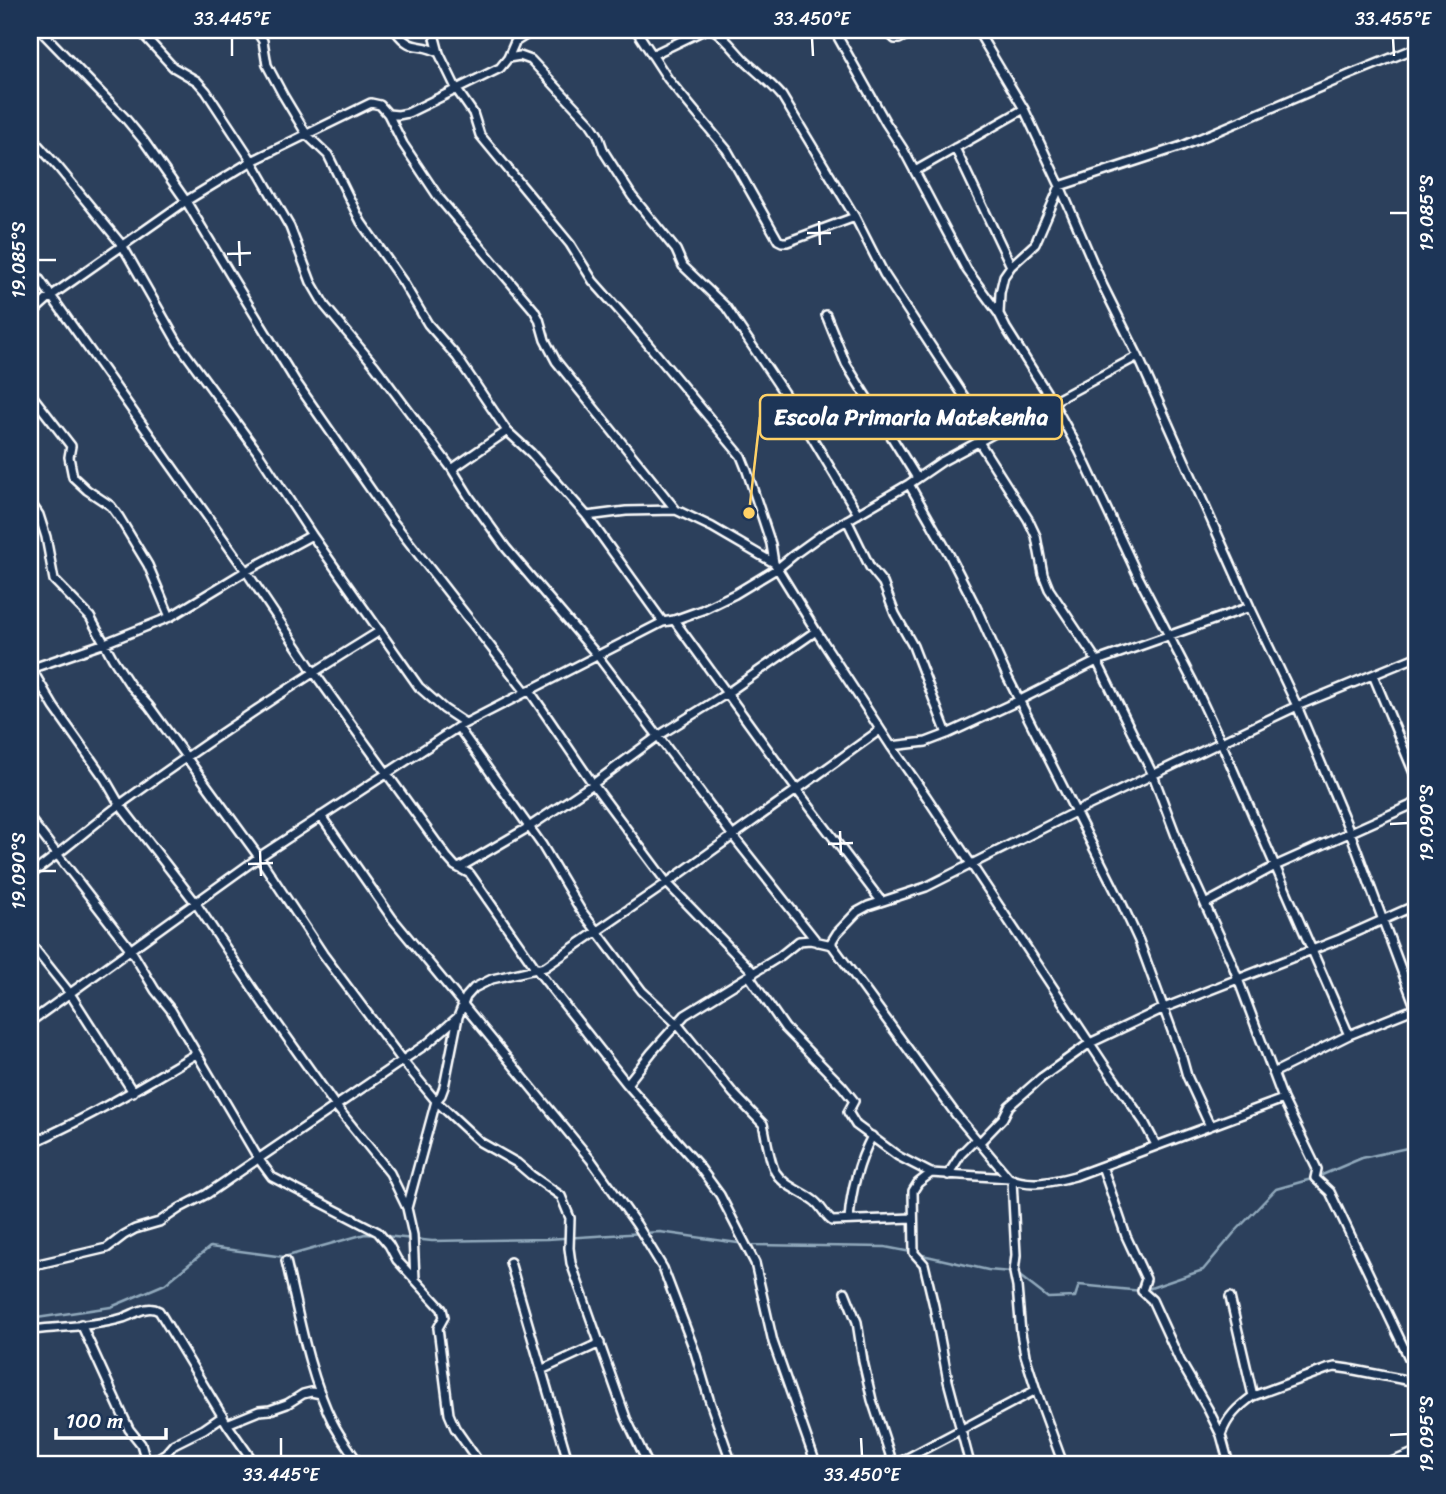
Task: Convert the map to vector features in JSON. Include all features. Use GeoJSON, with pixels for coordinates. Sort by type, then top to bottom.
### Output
{"type":"FeatureCollection","features":[{"type":"Feature","properties":{"kind":"street"},"geometry":{"type":"LineString","coordinates":[[40,30],[144,141],[186,201],[296,382],[394,523],[528,691],[667,883],[751,974],[785,1028],[842,1086],[854,1103],[848,1115],[856,1125],[898,1156],[930,1174],[1032,1183],[1051,1182],[1075,1176],[1283,1099]]}},
{"type":"Feature","properties":{"kind":"street"},"geometry":{"type":"LineString","coordinates":[[139,30],[173,67],[197,81],[206,91],[252,161],[290,227],[312,282],[325,306],[375,366],[452,469],[506,548],[597,655],[733,836],[817,942]]}},
{"type":"Feature","properties":{"kind":"street"},"geometry":{"type":"LineString","coordinates":[[256,30],[262,41],[267,65],[307,135],[328,155],[361,222],[403,282],[428,324],[457,357],[507,431],[531,453],[587,516],[663,622]]}},
{"type":"Feature","properties":{"kind":"street"},"geometry":{"type":"LineString","coordinates":[[395,30],[403,41],[439,53]]}},
{"type":"Feature","properties":{"kind":"street"},"geometry":{"type":"LineString","coordinates":[[433,30],[439,53],[457,90],[473,113],[480,135],[570,244],[593,281],[741,456],[776,566],[880,730],[1144,1122],[1156,1145]]}},
{"type":"Feature","properties":{"kind":"street"},"geometry":{"type":"LineString","coordinates":[[388,114],[398,116],[408,113],[500,68],[515,42],[534,30]]}},
{"type":"Feature","properties":{"kind":"street"},"geometry":{"type":"LineString","coordinates":[[636,30],[668,79],[727,150],[778,240],[787,242],[855,217]]}},
{"type":"Feature","properties":{"kind":"street"},"geometry":{"type":"LineString","coordinates":[[652,55],[704,30]]}},
{"type":"Feature","properties":{"kind":"street"},"geometry":{"type":"LineString","coordinates":[[714,30],[782,96],[855,217],[884,274],[980,421],[982,440],[1036,536],[1049,589],[1097,662],[1153,775],[1187,865],[1238,979],[1283,1099],[1317,1169],[1315,1178],[1330,1192],[1416,1373]]}},
{"type":"Feature","properties":{"kind":"street"},"geometry":{"type":"LineString","coordinates":[[834,30],[886,123],[904,149],[967,270],[999,314],[1079,450],[1221,742],[1349,1035]]}},
{"type":"Feature","properties":{"kind":"street"},"geometry":{"type":"LineString","coordinates":[[885,30],[892,38],[899,39],[917,30]]}},
{"type":"Feature","properties":{"kind":"street"},"geometry":{"type":"LineString","coordinates":[[977,30],[1024,109],[1297,706],[1350,832],[1416,1009],[1349,1035],[1273,1073]]}},
{"type":"Feature","properties":{"kind":"street"},"geometry":{"type":"LineString","coordinates":[[999,314],[1004,276],[1035,244],[1060,186],[1182,146],[1416,48]]}},
{"type":"Feature","properties":{"kind":"street"},"geometry":{"type":"LineString","coordinates":[[508,58],[525,56],[531,60],[590,123],[604,152],[632,196],[676,250],[683,266],[726,307],[798,414],[859,514]]}},
{"type":"Feature","properties":{"kind":"street"},"geometry":{"type":"LineString","coordinates":[[30,316],[51,296],[186,201],[252,161],[376,103],[388,114],[403,144],[439,198],[534,310],[556,361],[676,510],[712,527],[776,566]]}},
{"type":"Feature","properties":{"kind":"street"},"geometry":{"type":"LineString","coordinates":[[915,171],[1024,109]]}},
{"type":"Feature","properties":{"kind":"street"},"geometry":{"type":"LineString","coordinates":[[30,136],[122,245],[178,343],[257,451],[312,535],[419,687],[461,725],[542,845],[580,909],[642,991],[678,1025],[733,1093],[760,1118],[776,1173],[798,1192],[812,1199],[832,1221],[913,1218]]}},
{"type":"Feature","properties":{"kind":"street"},"geometry":{"type":"LineString","coordinates":[[955,148],[1011,266]]}},
{"type":"Feature","properties":{"kind":"street"},"geometry":{"type":"LineString","coordinates":[[30,266],[246,570],[313,671],[447,857],[470,874],[537,970],[627,1084],[698,1165],[720,1195],[755,1263],[774,1342],[816,1464]]}},
{"type":"Feature","properties":{"kind":"street"},"geometry":{"type":"LineString","coordinates":[[826,315],[846,363],[917,478]]}},
{"type":"Feature","properties":{"kind":"street"},"geometry":{"type":"LineString","coordinates":[[30,1022],[259,857],[461,725],[663,622],[702,610],[735,594],[811,542],[942,462],[1138,356]]}},
{"type":"Feature","properties":{"kind":"street"},"geometry":{"type":"LineString","coordinates":[[30,393],[71,446],[69,457],[73,477],[111,506],[120,517],[148,565],[170,617]]}},
{"type":"Feature","properties":{"kind":"street"},"geometry":{"type":"LineString","coordinates":[[980,421],[1001,429]]}},
{"type":"Feature","properties":{"kind":"street"},"geometry":{"type":"LineString","coordinates":[[452,469],[507,431]]}},
{"type":"Feature","properties":{"kind":"street"},"geometry":{"type":"LineString","coordinates":[[909,484],[956,566],[1122,904],[1164,1007],[1187,1076],[1210,1126]]}},
{"type":"Feature","properties":{"kind":"street"},"geometry":{"type":"LineString","coordinates":[[30,502],[39,515],[46,537],[54,580],[90,617],[130,685],[149,706],[259,857],[323,954],[402,1060],[436,1101],[480,1142],[517,1163],[561,1196],[570,1218],[571,1263],[626,1418],[648,1464]]}},
{"type":"Feature","properties":{"kind":"street"},"geometry":{"type":"LineString","coordinates":[[587,516],[626,511],[676,510]]}},
{"type":"Feature","properties":{"kind":"street"},"geometry":{"type":"LineString","coordinates":[[848,520],[870,567],[883,583],[895,614],[913,646],[947,734]]}},
{"type":"Feature","properties":{"kind":"street"},"geometry":{"type":"LineString","coordinates":[[312,535],[246,570],[170,617],[105,643],[30,668],[120,805],[195,902],[335,1105],[390,1173],[407,1208],[413,1235],[415,1280]]}},
{"type":"Feature","properties":{"kind":"street"},"geometry":{"type":"LineString","coordinates":[[891,746],[926,742],[947,734],[1097,662],[1250,607]]}},
{"type":"Feature","properties":{"kind":"street"},"geometry":{"type":"LineString","coordinates":[[674,620],[881,901]]}},
{"type":"Feature","properties":{"kind":"street"},"geometry":{"type":"LineString","coordinates":[[30,875],[186,758],[313,671],[380,631]]}},
{"type":"Feature","properties":{"kind":"street"},"geometry":{"type":"LineString","coordinates":[[459,868],[593,784],[658,736],[726,694],[816,631]]}},
{"type":"Feature","properties":{"kind":"street"},"geometry":{"type":"LineString","coordinates":[[832,945],[837,933],[857,912],[881,901],[926,887],[1297,706],[1416,657]]}},
{"type":"Feature","properties":{"kind":"street"},"geometry":{"type":"LineString","coordinates":[[1373,675],[1416,778]]}},
{"type":"Feature","properties":{"kind":"street"},"geometry":{"type":"LineString","coordinates":[[407,1208],[436,1101],[444,1087],[458,1017],[466,997],[474,988],[492,979],[545,967],[880,730]]}},
{"type":"Feature","properties":{"kind":"street"},"geometry":{"type":"LineString","coordinates":[[1205,904],[1275,866],[1416,803]]}},
{"type":"Feature","properties":{"kind":"street"},"geometry":{"type":"LineString","coordinates":[[321,816],[391,918],[591,1160],[637,1224],[663,1268],[695,1352],[732,1464]]}},
{"type":"Feature","properties":{"kind":"street"},"geometry":{"type":"LineString","coordinates":[[30,819],[131,950],[272,1177],[379,1233],[397,1260],[442,1309],[444,1317],[438,1328],[449,1414],[478,1464]]}},
{"type":"Feature","properties":{"kind":"street"},"geometry":{"type":"LineString","coordinates":[[948,1175],[961,1154],[1003,1118],[1009,1106],[1090,1043],[1164,1007],[1313,950],[1416,905]]}},
{"type":"Feature","properties":{"kind":"street"},"geometry":{"type":"LineString","coordinates":[[627,1084],[685,1015],[799,942],[810,940],[832,945],[899,1040],[957,1116],[1010,1179],[1016,1255],[1014,1272],[1025,1354],[1063,1464]]}},
{"type":"Feature","properties":{"kind":"street"},"geometry":{"type":"LineString","coordinates":[[30,943],[69,992],[133,1092]]}},
{"type":"Feature","properties":{"kind":"street"},"geometry":{"type":"LineString","coordinates":[[30,1266],[107,1248],[135,1229],[168,1218],[428,1043],[458,1017]]}},
{"type":"Feature","properties":{"kind":"street"},"geometry":{"type":"LineString","coordinates":[[30,1144],[133,1092],[196,1054]]}},
{"type":"Feature","properties":{"kind":"street"},"geometry":{"type":"LineString","coordinates":[[849,1220],[855,1176],[872,1136]]}},
{"type":"Feature","properties":{"kind":"street"},"geometry":{"type":"LineString","coordinates":[[1102,1166],[1126,1236],[1146,1279],[1142,1291],[1152,1300],[1180,1361],[1208,1409],[1221,1435],[1229,1464]]}},
{"type":"Feature","properties":{"kind":"street"},"geometry":{"type":"LineString","coordinates":[[930,1174],[918,1183],[913,1191],[914,1253],[924,1264],[970,1464]]}},
{"type":"Feature","properties":{"kind":"street"},"geometry":{"type":"LineString","coordinates":[[286,1261],[321,1394],[334,1425],[359,1464]]}},
{"type":"Feature","properties":{"kind":"street"},"geometry":{"type":"LineString","coordinates":[[510,1262],[569,1464]]}},
{"type":"Feature","properties":{"kind":"street"},"geometry":{"type":"LineString","coordinates":[[845,1292],[857,1322],[872,1399],[895,1464],[1036,1390]]}},
{"type":"Feature","properties":{"kind":"street"},"geometry":{"type":"LineString","coordinates":[[1230,1297],[1253,1396]]}},
{"type":"Feature","properties":{"kind":"street"},"geometry":{"type":"LineString","coordinates":[[30,1330],[123,1318],[149,1308],[159,1311],[255,1464]]}},
{"type":"Feature","properties":{"kind":"street"},"geometry":{"type":"LineString","coordinates":[[82,1324],[129,1429],[141,1444],[148,1464],[174,1444],[225,1420],[270,1410],[303,1394],[321,1394]]}},
{"type":"Feature","properties":{"kind":"street"},"geometry":{"type":"LineString","coordinates":[[541,1370],[600,1343]]}},
{"type":"Feature","properties":{"kind":"street"},"geometry":{"type":"LineString","coordinates":[[1221,1435],[1225,1422],[1253,1396],[1335,1367],[1416,1382]]}},
{"type":"Feature","properties":{"kind":"street"},"geometry":{"type":"LineString","coordinates":[[1386,1464],[1416,1452]]}},
{"type":"Feature","properties":{"kind":"waterway"},"geometry":{"type":"LineString","coordinates":[[1017,1274],[1048,1298],[1075,1297],[1079,1285],[1142,1291],[1203,1270],[1276,1189],[1315,1178],[1362,1158],[1416,1146]]}},
{"type":"Feature","properties":{"kind":"waterway"},"geometry":{"type":"LineString","coordinates":[[385,1236],[432,1241],[547,1239],[660,1232],[752,1245],[885,1247],[911,1252]]}},
{"type":"Feature","properties":{"kind":"waterway"},"geometry":{"type":"LineString","coordinates":[[30,1319],[111,1307],[165,1284],[210,1247],[284,1257],[365,1234],[378,1235]]}},
{"type":"Feature","properties":{"kind":"waterway"},"geometry":{"type":"LineString","coordinates":[[918,1254],[988,1270],[1011,1272]]}},
{"type":"Feature","properties":{"kind":"place","name":"Escola Primaria Matekenha"},"geometry":{"type":"Point","coordinates":[749,513]}}]}
